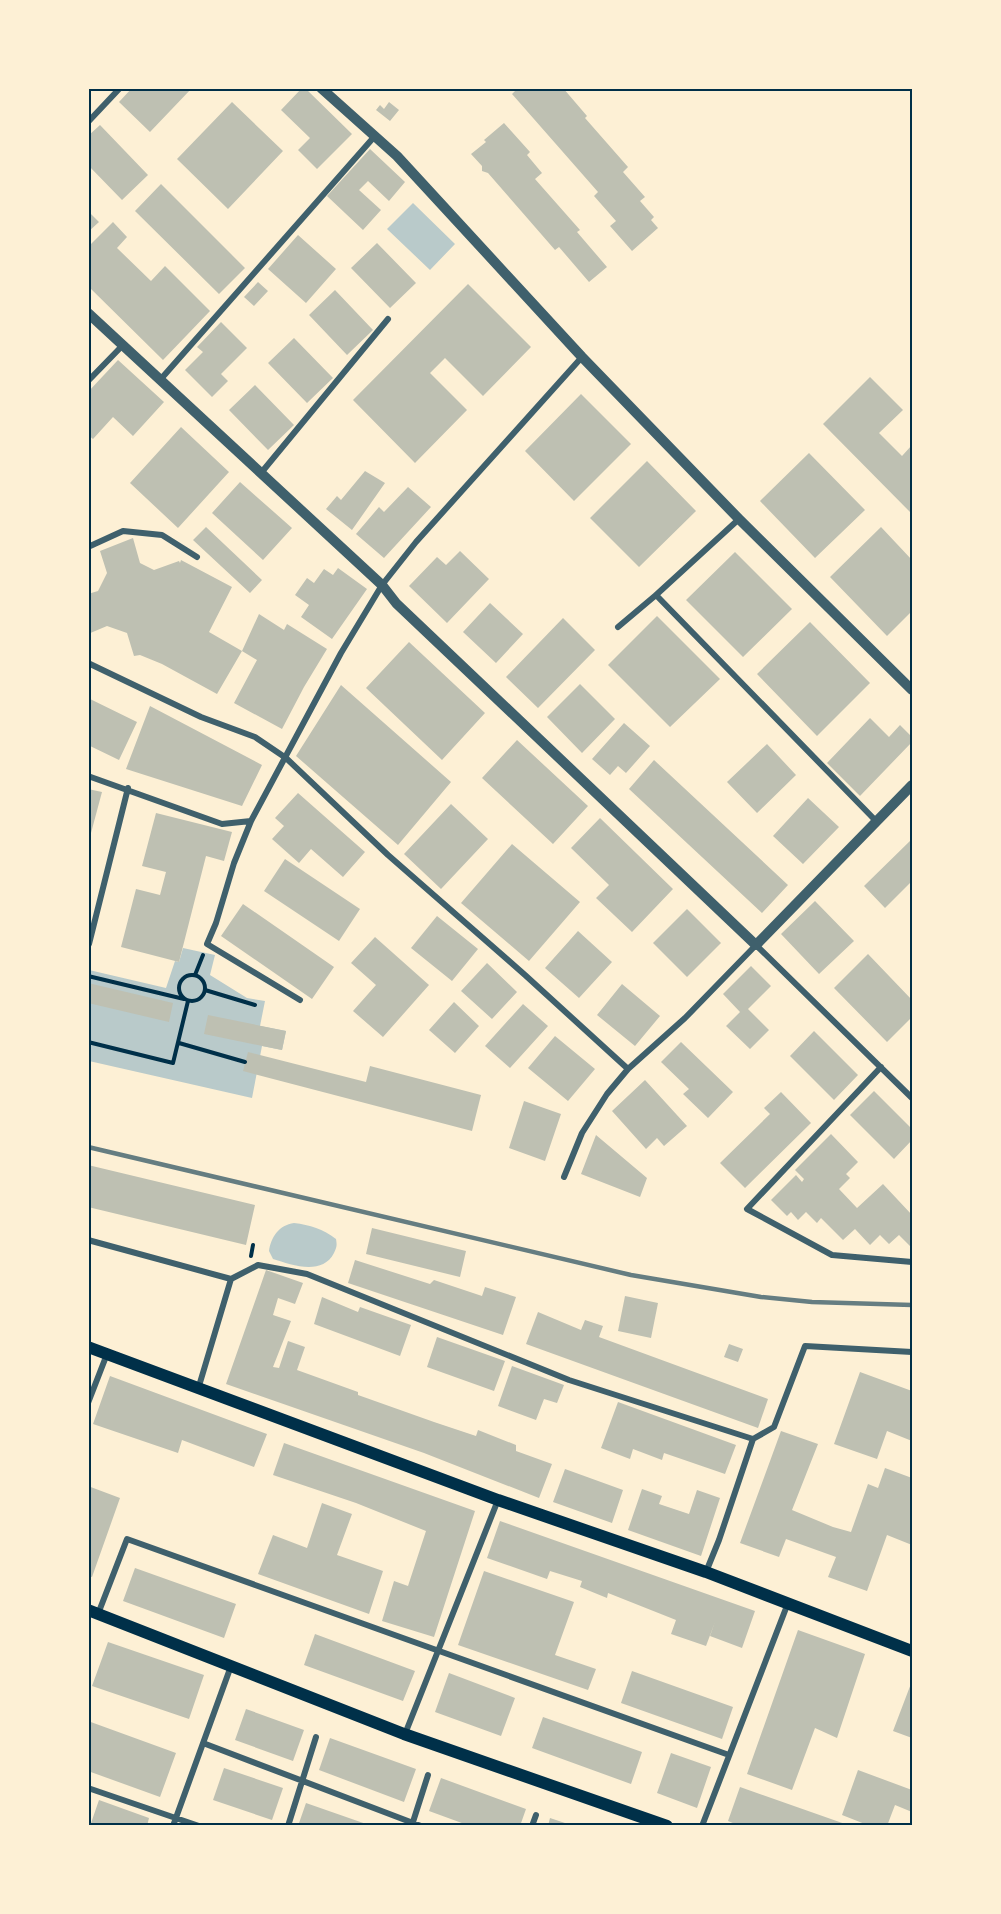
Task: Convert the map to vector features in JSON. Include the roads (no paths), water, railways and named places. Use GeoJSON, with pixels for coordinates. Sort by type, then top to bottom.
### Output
{"type":"FeatureCollection","features":[{"type":"Feature","properties":{"kind":"main road"},"geometry":{"type":"LineString","coordinates":[[88,1347],[199,1386],[498,1500],[706,1572],[912,1652]]}},
{"type":"Feature","properties":{"kind":"main road"},"geometry":{"type":"LineString","coordinates":[[93,1612],[404,1734],[648,1822],[667,1826]]}},
{"type":"Feature","properties":{"kind":"street"},"geometry":{"type":"LineString","coordinates":[[88,122],[120,88]]}},
{"type":"Feature","properties":{"kind":"street"},"geometry":{"type":"LineString","coordinates":[[321,88],[397,156],[582,357],[739,519],[912,690]]}},
{"type":"Feature","properties":{"kind":"street"},"geometry":{"type":"LineString","coordinates":[[160,380],[374,137]]}},
{"type":"Feature","properties":{"kind":"street"},"geometry":{"type":"LineString","coordinates":[[88,313],[382,585],[396,603],[756,945],[912,1098]]}},
{"type":"Feature","properties":{"kind":"street"},"geometry":{"type":"LineString","coordinates":[[261,473],[388,319]]}},
{"type":"Feature","properties":{"kind":"street"},"geometry":{"type":"LineString","coordinates":[[88,381],[123,345]]}},
{"type":"Feature","properties":{"kind":"street"},"geometry":{"type":"LineString","coordinates":[[300,1000],[207,944],[216,923],[234,863],[251,821],[341,652],[382,585],[416,542],[582,357]]}},
{"type":"Feature","properties":{"kind":"street"},"geometry":{"type":"LineString","coordinates":[[618,627],[739,519]]}},
{"type":"Feature","properties":{"kind":"street"},"geometry":{"type":"LineString","coordinates":[[88,548],[123,531],[162,535],[197,557]]}},
{"type":"Feature","properties":{"kind":"street"},"geometry":{"type":"LineString","coordinates":[[656,595],[878,823]]}},
{"type":"Feature","properties":{"kind":"street"},"geometry":{"type":"LineString","coordinates":[[88,663],[201,717],[255,737],[286,758],[388,855],[525,975],[628,1070]]}},
{"type":"Feature","properties":{"kind":"street"},"geometry":{"type":"LineString","coordinates":[[88,776],[128,788],[222,824],[251,821]]}},
{"type":"Feature","properties":{"kind":"street"},"geometry":{"type":"LineString","coordinates":[[564,1177],[582,1133],[607,1094],[628,1070],[685,1018],[878,823],[912,785]]}},
{"type":"Feature","properties":{"kind":"street"},"geometry":{"type":"LineString","coordinates":[[89,944],[128,788]]}},
{"type":"Feature","properties":{"kind":"street"},"geometry":{"type":"LineString","coordinates":[[881,1067],[747,1209],[832,1255],[912,1262]]}},
{"type":"Feature","properties":{"kind":"street"},"geometry":{"type":"LineString","coordinates":[[88,1240],[231,1279],[258,1265],[307,1274],[569,1380],[753,1439]]}},
{"type":"Feature","properties":{"kind":"street"},"geometry":{"type":"LineString","coordinates":[[199,1386],[231,1279]]}},
{"type":"Feature","properties":{"kind":"street"},"geometry":{"type":"LineString","coordinates":[[706,1572],[753,1439],[774,1427],[805,1346],[912,1352]]}},
{"type":"Feature","properties":{"kind":"street"},"geometry":{"type":"LineString","coordinates":[[88,1403],[107,1353]]}},
{"type":"Feature","properties":{"kind":"street"},"geometry":{"type":"LineString","coordinates":[[404,1734],[498,1500]]}},
{"type":"Feature","properties":{"kind":"street"},"geometry":{"type":"LineString","coordinates":[[93,1612],[127,1539],[729,1755]]}},
{"type":"Feature","properties":{"kind":"street"},"geometry":{"type":"LineString","coordinates":[[702,1826],[788,1603]]}},
{"type":"Feature","properties":{"kind":"street"},"geometry":{"type":"LineString","coordinates":[[173,1826],[231,1666]]}},
{"type":"Feature","properties":{"kind":"street"},"geometry":{"type":"LineString","coordinates":[[288,1826],[316,1737]]}},
{"type":"Feature","properties":{"kind":"street"},"geometry":{"type":"LineString","coordinates":[[203,1743],[421,1826]]}},
{"type":"Feature","properties":{"kind":"street"},"geometry":{"type":"LineString","coordinates":[[412,1824],[428,1775]]}},
{"type":"Feature","properties":{"kind":"street"},"geometry":{"type":"LineString","coordinates":[[88,1788],[199,1826]]}},
{"type":"Feature","properties":{"kind":"street"},"geometry":{"type":"LineString","coordinates":[[532,1826],[536,1815]]}},
{"type":"Feature","properties":{"kind":"railway"},"geometry":{"type":"LineString","coordinates":[[88,1147],[631,1275],[761,1297],[812,1302],[912,1305]]}}]}
